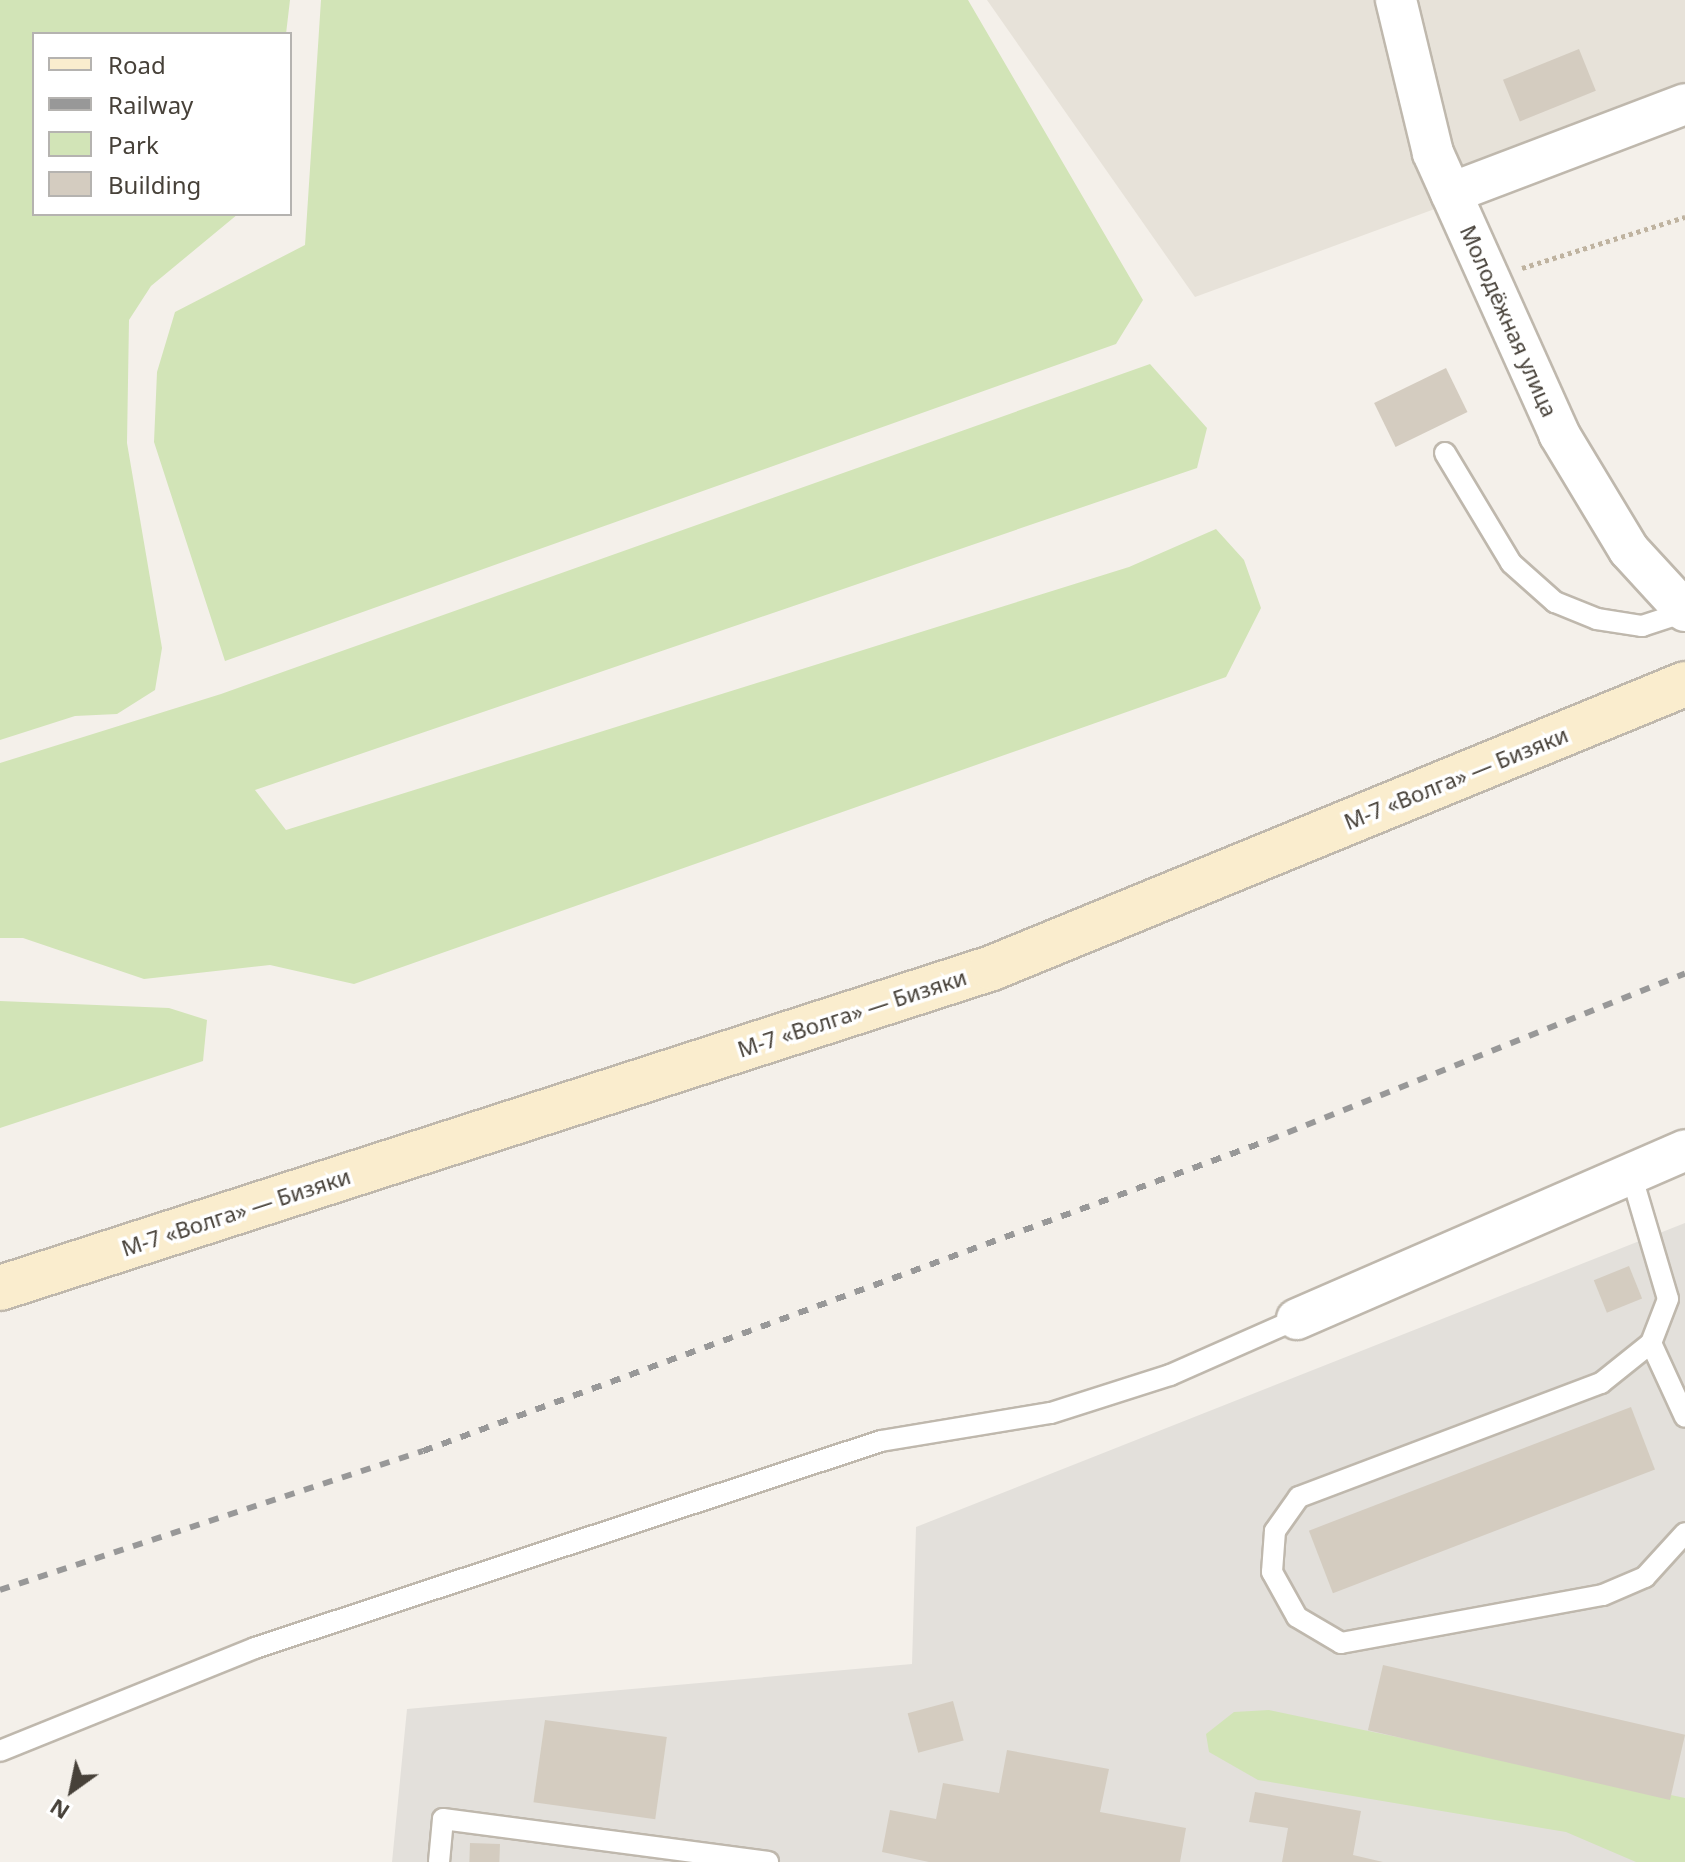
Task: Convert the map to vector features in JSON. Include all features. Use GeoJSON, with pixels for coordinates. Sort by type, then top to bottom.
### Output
{"type":"FeatureCollection","features":[{"type":"Feature","properties":{"kind":"main road","name":"М-7 «Волга» — Бизяки"},"geometry":{"type":"LineString","coordinates":[[0,1288],[992,968],[1685,684]]}},
{"type":"Feature","properties":{"kind":"street","name":"Молодёжная улица"},"geometry":{"type":"LineString","coordinates":[[1396,0],[1433,153],[1559,434],[1629,550],[1685,612]]}},
{"type":"Feature","properties":{"kind":"street"},"geometry":{"type":"LineString","coordinates":[[1451,193],[1685,104]]}},
{"type":"Feature","properties":{"kind":"street"},"geometry":{"type":"LineString","coordinates":[[1297,1319],[1685,1150]]}},
{"type":"Feature","properties":{"kind":"lane"},"geometry":{"type":"LineString","coordinates":[[1445,453],[1511,563],[1555,602],[1597,619],[1642,626],[1685,612]]}},
{"type":"Feature","properties":{"kind":"lane"},"geometry":{"type":"LineString","coordinates":[[1631,1174],[1668,1299],[1651,1343],[1601,1383],[1299,1497],[1275,1531],[1272,1572],[1297,1617],[1341,1643],[1603,1595],[1645,1577],[1685,1533]]}},
{"type":"Feature","properties":{"kind":"lane"},"geometry":{"type":"LineString","coordinates":[[0,1751],[285,1638],[881,1441],[1051,1413],[1170,1375],[1297,1319]]}},
{"type":"Feature","properties":{"kind":"lane"},"geometry":{"type":"LineString","coordinates":[[1651,1343],[1685,1417]]}},
{"type":"Feature","properties":{"kind":"lane"},"geometry":{"type":"LineString","coordinates":[[439,1862],[443,1819],[768,1862]]}},
{"type":"Feature","properties":{"kind":"path"},"geometry":{"type":"LineString","coordinates":[[1489,278],[1685,217]]}},
{"type":"Feature","properties":{"kind":"shaded area"},"geometry":{"type":"Polygon","coordinates":[[[987,0],[1685,0],[1685,117],[1195,297],[987,0]]]}},
{"type":"Feature","properties":{"kind":"shaded area"},"geometry":{"type":"Polygon","coordinates":[[[1685,1223],[1685,1862],[392,1862],[407,1709],[912,1664],[916,1527],[1685,1223]]]}},
{"type":"Feature","properties":{"kind":"green space"},"geometry":{"type":"Polygon","coordinates":[[[0,0],[290,0],[286,32],[32,32],[32,216],[236,216],[151,286],[129,320],[127,443],[162,648],[155,690],[117,714],[75,716],[0,740],[0,0]]]}},
{"type":"Feature","properties":{"kind":"green space"},"geometry":{"type":"Polygon","coordinates":[[[321,0],[968,0],[1143,300],[1116,344],[225,661],[154,442],[157,372],[175,312],[305,245],[321,0]]]}},
{"type":"Feature","properties":{"kind":"green space"},"geometry":{"type":"Polygon","coordinates":[[[1150,364],[1207,428],[1197,468],[255,790],[286,830],[1129,567],[1216,529],[1244,560],[1261,608],[1226,677],[354,984],[270,965],[144,979],[23,938],[0,938],[0,763],[221,694],[1150,364]]]}},
{"type":"Feature","properties":{"kind":"green space"},"geometry":{"type":"Polygon","coordinates":[[[0,1001],[169,1008],[207,1020],[203,1061],[0,1128],[0,1001]]]}},
{"type":"Feature","properties":{"kind":"green space"},"geometry":{"type":"Polygon","coordinates":[[[1269,1710],[1685,1798],[1685,1862],[1636,1862],[1566,1832],[1258,1780],[1209,1752],[1206,1734],[1234,1712],[1269,1710]]]}},
{"type":"Feature","properties":{"kind":"building"},"geometry":{"type":"Polygon","coordinates":[[[1579,49],[1596,91],[1520,121],[1503,80],[1579,49]]]}},
{"type":"Feature","properties":{"kind":"building"},"geometry":{"type":"Polygon","coordinates":[[[1446,368],[1467,412],[1396,447],[1374,403],[1446,368]]]}},
{"type":"Feature","properties":{"kind":"building"},"geometry":{"type":"Polygon","coordinates":[[[1629,1266],[1642,1298],[1607,1313],[1594,1280],[1629,1266]]]}},
{"type":"Feature","properties":{"kind":"building"},"geometry":{"type":"Polygon","coordinates":[[[1631,1407],[1655,1470],[1333,1593],[1309,1531],[1631,1407]]]}},
{"type":"Feature","properties":{"kind":"building"},"geometry":{"type":"Polygon","coordinates":[[[1383,1665],[1685,1735],[1670,1800],[1368,1730],[1383,1665]]]}},
{"type":"Feature","properties":{"kind":"building"},"geometry":{"type":"Polygon","coordinates":[[[953,1701],[964,1741],[918,1753],[908,1713],[953,1701]]]}},
{"type":"Feature","properties":{"kind":"building"},"geometry":{"type":"Polygon","coordinates":[[[545,1720],[667,1737],[655,1819],[533,1802],[545,1720]]]}},
{"type":"Feature","properties":{"kind":"building"},"geometry":{"type":"Polygon","coordinates":[[[1007,1750],[1109,1769],[1100,1812],[1186,1828],[1180,1862],[929,1862],[882,1852],[890,1810],[936,1819],[943,1783],[999,1793],[1007,1750]]]}},
{"type":"Feature","properties":{"kind":"building"},"geometry":{"type":"Polygon","coordinates":[[[1255,1792],[1361,1811],[1353,1855],[1383,1862],[1282,1862],[1288,1828],[1249,1822],[1255,1792]]]}},
{"type":"Feature","properties":{"kind":"building"},"geometry":{"type":"Polygon","coordinates":[[[470,1843],[500,1844],[499,1862],[469,1862],[470,1843]]]}},
{"type":"Feature","properties":{"kind":"railway"},"geometry":{"type":"LineString","coordinates":[[0,1590],[423,1451],[1269,1140],[1685,974]]}}]}
